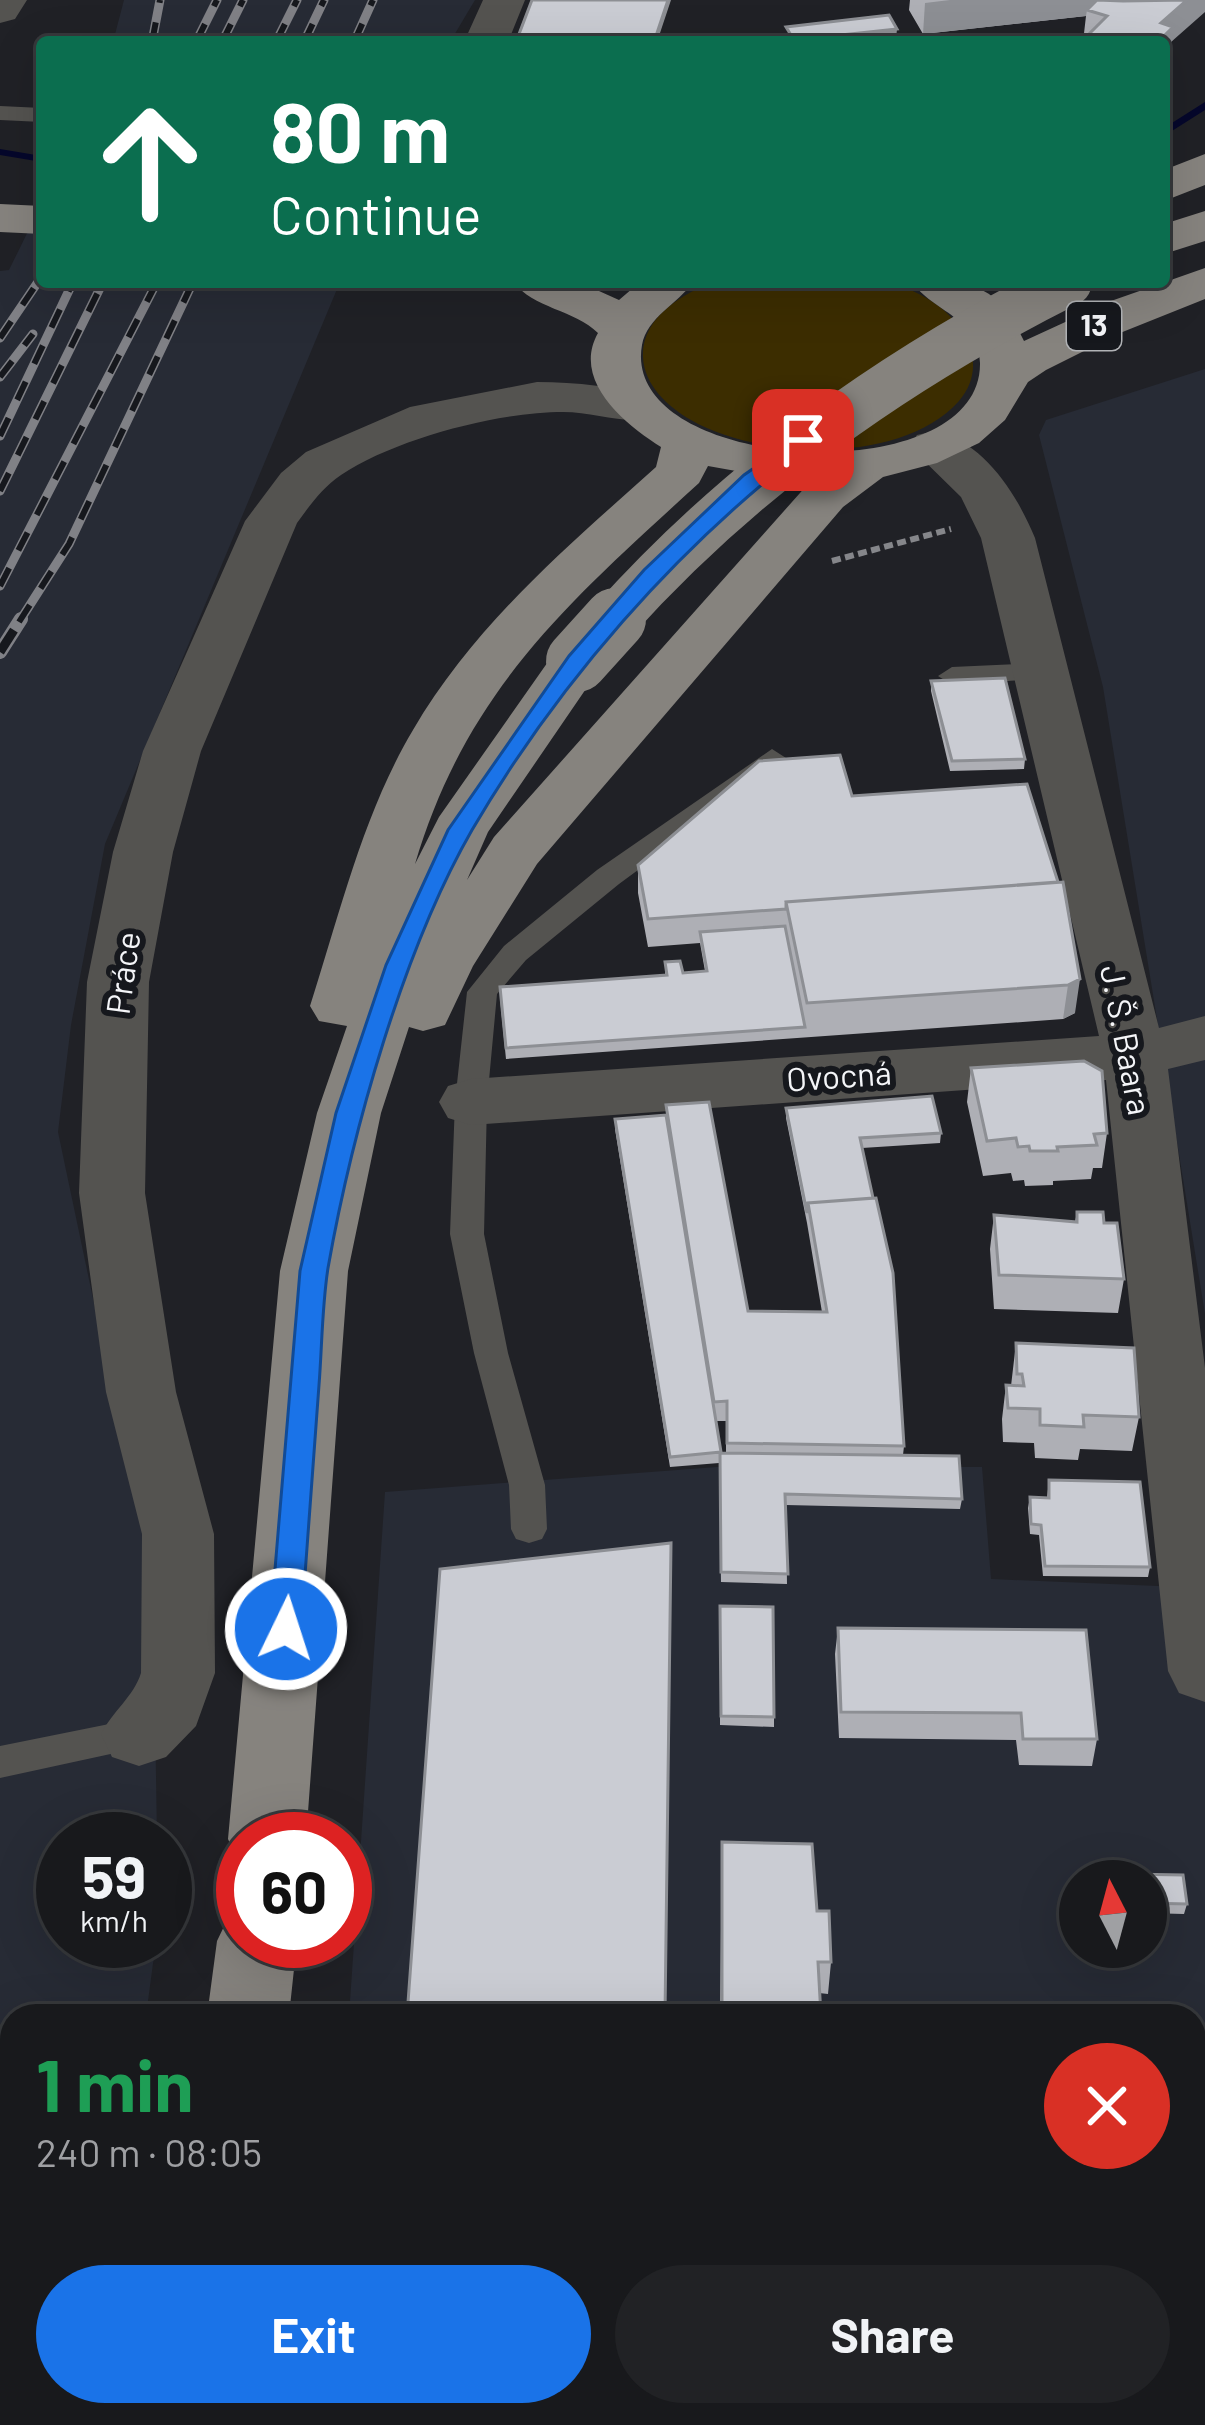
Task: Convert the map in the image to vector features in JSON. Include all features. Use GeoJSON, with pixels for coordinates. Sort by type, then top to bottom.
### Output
{"type":"FeatureCollection","features":[{"type":"Feature","properties":{"kind":"main road"},"geometry":{"type":"LineString","coordinates":[[1170,185],[1205,168]]}},
{"type":"Feature","properties":{"kind":"main road"},"geometry":{"type":"LineString","coordinates":[[0,218],[36,220]]}},
{"type":"Feature","properties":{"kind":"main road"},"geometry":{"type":"LineString","coordinates":[[1170,238],[1205,225]]}},
{"type":"Feature","properties":{"kind":"main road","name":"13"},"geometry":{"type":"LineString","coordinates":[[637,407],[688,442],[774,466],[868,464],[935,446],[984,414],[1005,374],[1060,342],[1200,285]]}},
{"type":"Feature","properties":{"kind":"main road"},"geometry":{"type":"LineString","coordinates":[[552,288],[602,310],[617,341],[619,381],[637,407]]}},
{"type":"Feature","properties":{"kind":"main road"},"geometry":{"type":"LineString","coordinates":[[617,341],[637,305],[661,288]]}},
{"type":"Feature","properties":{"kind":"main road"},"geometry":{"type":"LineString","coordinates":[[946,288],[972,304],[992,326],[1004,350],[1005,374]]}},
{"type":"Feature","properties":{"kind":"main road"},"geometry":{"type":"LineString","coordinates":[[269,1812],[314,1271],[349,1113],[398,965],[460,830],[577,661],[652,574],[769,466],[905,368],[1057,288]]}},
{"type":"Feature","properties":{"kind":"main road"},"geometry":{"type":"LineString","coordinates":[[314,1271],[293,1159],[398,822],[440,732],[480,672],[541,599],[681,472],[688,442]]}},
{"type":"Feature","properties":{"kind":"main road"},"geometry":{"type":"LineString","coordinates":[[349,1113],[401,1060],[442,966],[515,851],[825,496],[868,464]]}},
{"type":"Feature","properties":{"kind":"main road"},"geometry":{"type":"LineString","coordinates":[[249,2004],[254,1968]]}},
{"type":"Feature","properties":{"kind":"street"},"geometry":{"type":"LineString","coordinates":[[0,10],[6,0]]}},
{"type":"Feature","properties":{"kind":"street"},"geometry":{"type":"LineString","coordinates":[[489,36],[504,0]]}},
{"type":"Feature","properties":{"kind":"street","name":"Práce"},"geometry":{"type":"LineString","coordinates":[[139,1734],[169,1704],[178,1672],[178,1534],[141,1392],[123,1290],[112,1193],[113,1080],[118,982],[143,852],[166,771],[271,520],[299,484],[324,463],[389,431],[428,418],[537,397],[572,383],[617,341]]}},
{"type":"Feature","properties":{"kind":"street","name":"Práce"},"geometry":{"type":"LineString","coordinates":[[537,397],[576,397],[637,407]]}},
{"type":"Feature","properties":{"kind":"street","name":"J. Š. Baara"},"geometry":{"type":"LineString","coordinates":[[935,446],[962,465],[998,512],[1135,1056],[1193,1465],[1205,1671]]}},
{"type":"Feature","properties":{"kind":"street","name":"Ovocná"},"geometry":{"type":"LineString","coordinates":[[470,1102],[1135,1056],[1205,1038]]}},
{"type":"Feature","properties":{"kind":"lane"},"geometry":{"type":"LineString","coordinates":[[0,113],[36,115]]}},
{"type":"Feature","properties":{"kind":"lane"},"geometry":{"type":"LineString","coordinates":[[952,676],[1040,672]]}},
{"type":"Feature","properties":{"kind":"lane"},"geometry":{"type":"LineString","coordinates":[[529,1529],[527,1485],[490,1353],[467,1234],[470,1102],[482,992],[515,953],[608,877],[772,758]]}},
{"type":"Feature","properties":{"kind":"lane"},"geometry":{"type":"LineString","coordinates":[[0,1762],[139,1734]]}},
{"type":"Feature","properties":{"kind":"shaded area"},"geometry":{"type":"Polygon","coordinates":[[[124,0],[475,0],[454,36],[115,36],[124,0]]]}},
{"type":"Feature","properties":{"kind":"shaded area"},"geometry":{"type":"Polygon","coordinates":[[[36,215],[36,288],[337,288],[105,844],[71,1025],[58,1132],[153,1584],[157,1812],[36,1812],[36,1968],[152,1968],[148,2004],[0,2004],[0,271],[9,270],[36,215]]]}},
{"type":"Feature","properties":{"kind":"shaded area"},"geometry":{"type":"Polygon","coordinates":[[[701,288],[905,288],[936,304],[962,330],[972,358],[968,387],[934,422],[903,437],[867,446],[791,448],[720,433],[666,402],[644,367],[649,330],[666,309],[701,288]]]}},
{"type":"Feature","properties":{"kind":"shaded area"},"geometry":{"type":"Polygon","coordinates":[[[1205,369],[1205,1314],[1103,687],[1039,435],[1046,420],[1205,369]]]}},
{"type":"Feature","properties":{"kind":"shaded area"},"geometry":{"type":"Polygon","coordinates":[[[717,1467],[982,1467],[991,1579],[1205,1588],[1205,2004],[350,2004],[352,1968],[372,1968],[372,1812],[363,1812],[385,1492],[717,1467]]]}},
{"type":"Feature","properties":{"kind":"building"},"geometry":{"type":"Polygon","coordinates":[[[532,0],[668,0],[656,36],[518,36],[532,0]]]}},
{"type":"Feature","properties":{"kind":"building"},"geometry":{"type":"Polygon","coordinates":[[[1097,0],[1187,0],[1161,23],[1173,27],[1165,35],[1168,36],[1087,36],[1107,16],[1087,10],[1097,0]]]}},
{"type":"Feature","properties":{"kind":"building"},"geometry":{"type":"Polygon","coordinates":[[[889,15],[897,29],[792,36],[786,27],[889,15]]]}},
{"type":"Feature","properties":{"kind":"building"},"geometry":{"type":"Polygon","coordinates":[[[1005,678],[1025,759],[952,761],[931,681],[1005,678]]]}},
{"type":"Feature","properties":{"kind":"building"},"geometry":{"type":"Polygon","coordinates":[[[840,755],[852,796],[1027,784],[1058,882],[786,902],[786,909],[648,919],[638,865],[759,761],[840,755]]]}},
{"type":"Feature","properties":{"kind":"building"},"geometry":{"type":"Polygon","coordinates":[[[1063,882],[1080,979],[1068,985],[807,1003],[786,902],[1063,882]]]}},
{"type":"Feature","properties":{"kind":"building"},"geometry":{"type":"Polygon","coordinates":[[[785,926],[805,1027],[506,1048],[500,987],[667,975],[665,962],[680,961],[683,973],[707,971],[700,932],[785,926]]]}},
{"type":"Feature","properties":{"kind":"building"},"geometry":{"type":"Polygon","coordinates":[[[1084,1061],[1102,1071],[1107,1133],[1094,1134],[1097,1145],[1030,1151],[1029,1146],[1018,1147],[1016,1138],[987,1141],[971,1068],[1084,1061]]]}},
{"type":"Feature","properties":{"kind":"building"},"geometry":{"type":"Polygon","coordinates":[[[932,1096],[941,1133],[860,1138],[873,1198],[808,1203],[807,1213],[786,1108],[932,1096]]]}},
{"type":"Feature","properties":{"kind":"building"},"geometry":{"type":"Polygon","coordinates":[[[709,1102],[748,1311],[827,1312],[808,1203],[876,1198],[893,1273],[904,1446],[727,1443],[727,1401],[714,1402],[666,1105],[709,1102]]]}},
{"type":"Feature","properties":{"kind":"building"},"geometry":{"type":"Polygon","coordinates":[[[666,1115],[721,1452],[670,1457],[615,1119],[666,1115]]]}},
{"type":"Feature","properties":{"kind":"building"},"geometry":{"type":"Polygon","coordinates":[[[1077,1212],[1103,1212],[1104,1223],[1117,1223],[1124,1279],[999,1275],[994,1215],[1077,1222],[1077,1212]]]}},
{"type":"Feature","properties":{"kind":"building"},"geometry":{"type":"Polygon","coordinates":[[[1016,1343],[1134,1348],[1139,1417],[1083,1415],[1084,1427],[1040,1425],[1040,1409],[1008,1408],[1006,1385],[1024,1386],[1022,1374],[1017,1374],[1016,1343]]]}},
{"type":"Feature","properties":{"kind":"building"},"geometry":{"type":"Polygon","coordinates":[[[720,1453],[959,1456],[962,1499],[785,1494],[788,1574],[721,1572],[720,1453]]]}},
{"type":"Feature","properties":{"kind":"building"},"geometry":{"type":"Polygon","coordinates":[[[1049,1480],[1140,1482],[1150,1567],[1045,1566],[1041,1525],[1031,1524],[1030,1497],[1049,1498],[1049,1480]]]}},
{"type":"Feature","properties":{"kind":"building"},"geometry":{"type":"Polygon","coordinates":[[[671,1543],[665,2004],[408,2004],[440,1569],[671,1543]]]}},
{"type":"Feature","properties":{"kind":"building"},"geometry":{"type":"Polygon","coordinates":[[[720,1606],[773,1607],[774,1717],[721,1716],[720,1606]]]}},
{"type":"Feature","properties":{"kind":"building"},"geometry":{"type":"Polygon","coordinates":[[[838,1628],[1086,1630],[1097,1739],[1023,1739],[1021,1713],[841,1712],[838,1628]]]}},
{"type":"Feature","properties":{"kind":"building"},"geometry":{"type":"Polygon","coordinates":[[[722,1842],[812,1844],[817,1911],[829,1911],[831,1962],[818,1962],[820,2004],[722,2004],[722,1842]]]}},
{"type":"Feature","properties":{"kind":"building"},"geometry":{"type":"Polygon","coordinates":[[[1167,1875],[1183,1875],[1187,1904],[1167,1904],[1167,1875]]]}},
{"type":"Feature","properties":{"kind":"waterway"},"geometry":{"type":"LineString","coordinates":[[1170,129],[1205,105]]}},
{"type":"Feature","properties":{"kind":"waterway"},"geometry":{"type":"LineString","coordinates":[[0,152],[36,158]]}},
{"type":"Feature","properties":{"kind":"railway"},"geometry":{"type":"LineString","coordinates":[[153,36],[160,0]]}},
{"type":"Feature","properties":{"kind":"railway"},"geometry":{"type":"LineString","coordinates":[[199,36],[217,0]]}},
{"type":"Feature","properties":{"kind":"railway"},"geometry":{"type":"LineString","coordinates":[[225,36],[243,0]]}},
{"type":"Feature","properties":{"kind":"railway"},"geometry":{"type":"LineString","coordinates":[[279,36],[297,0]]}},
{"type":"Feature","properties":{"kind":"railway"},"geometry":{"type":"LineString","coordinates":[[307,36],[324,0]]}},
{"type":"Feature","properties":{"kind":"railway"},"geometry":{"type":"LineString","coordinates":[[357,36],[373,0]]}},
{"type":"Feature","properties":{"kind":"railway"},"geometry":{"type":"LineString","coordinates":[[0,338],[36,285]]}},
{"type":"Feature","properties":{"kind":"railway"},"geometry":{"type":"LineString","coordinates":[[0,436],[70,288]]}},
{"type":"Feature","properties":{"kind":"railway"},"geometry":{"type":"LineString","coordinates":[[0,491],[100,288]]}},
{"type":"Feature","properties":{"kind":"railway"},"geometry":{"type":"LineString","coordinates":[[0,586],[154,288]]}},
{"type":"Feature","properties":{"kind":"railway"},"geometry":{"type":"LineString","coordinates":[[19,622],[69,544],[190,288]]}},
{"type":"Feature","properties":{"kind":"railway"},"geometry":{"type":"LineString","coordinates":[[0,377],[33,334]]}},
{"type":"Feature","properties":{"kind":"railway"},"geometry":{"type":"LineString","coordinates":[[0,652],[21,619]]}},
{"type":"Feature","properties":{"kind":"route"},"geometry":{"type":"LineString","coordinates":[[286,1629],[314,1271],[349,1113],[398,965],[460,830],[577,661],[652,574],[751,480],[803,440]]}}]}
